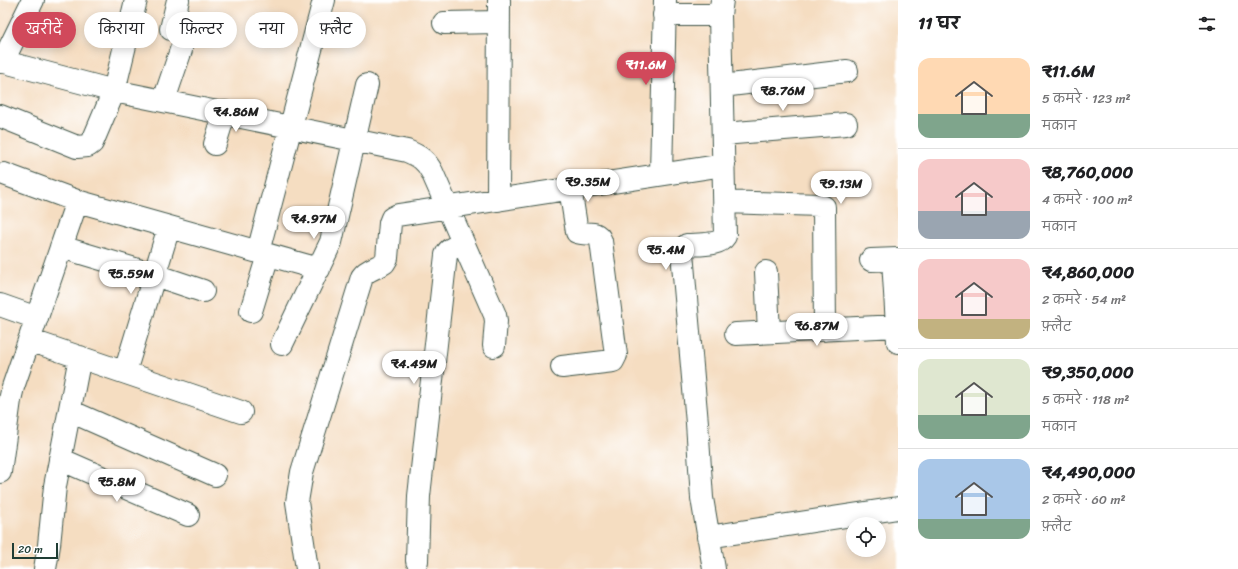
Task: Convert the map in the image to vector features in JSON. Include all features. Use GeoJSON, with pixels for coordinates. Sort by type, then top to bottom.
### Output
{"type":"FeatureCollection","features":[{"type":"Feature","properties":{"kind":"street"},"geometry":{"type":"LineString","coordinates":[[33,0],[7,39],[6,55],[0,62],[114,91],[224,112],[408,151],[427,162],[495,315],[494,346]]}},
{"type":"Feature","properties":{"kind":"street"},"geometry":{"type":"LineString","coordinates":[[0,116],[77,147],[84,147],[92,143],[114,91],[136,0]]}},
{"type":"Feature","properties":{"kind":"street"},"geometry":{"type":"LineString","coordinates":[[175,12],[178,0]]}},
{"type":"Feature","properties":{"kind":"street"},"geometry":{"type":"LineString","coordinates":[[251,311],[290,126],[324,0]]}},
{"type":"Feature","properties":{"kind":"street"},"geometry":{"type":"LineString","coordinates":[[498,200],[499,0]]}},
{"type":"Feature","properties":{"kind":"street"},"geometry":{"type":"LineString","coordinates":[[661,174],[664,7],[721,8],[725,236],[723,240],[717,242],[688,245],[684,248],[682,253],[702,498],[714,569]]}},
{"type":"Feature","properties":{"kind":"street"},"geometry":{"type":"LineString","coordinates":[[444,23],[498,22]]}},
{"type":"Feature","properties":{"kind":"street"},"geometry":{"type":"LineString","coordinates":[[164,100],[181,50]]}},
{"type":"Feature","properties":{"kind":"street"},"geometry":{"type":"LineString","coordinates":[[722,86],[847,71]]}},
{"type":"Feature","properties":{"kind":"street"},"geometry":{"type":"LineString","coordinates":[[282,344],[319,269],[333,236],[367,86]]}},
{"type":"Feature","properties":{"kind":"street"},"geometry":{"type":"LineString","coordinates":[[215,144],[224,112]]}},
{"type":"Feature","properties":{"kind":"street"},"geometry":{"type":"LineString","coordinates":[[723,134],[846,124]]}},
{"type":"Feature","properties":{"kind":"street"},"geometry":{"type":"LineString","coordinates":[[307,569],[297,502],[302,472],[362,277],[365,272],[384,263],[387,258],[390,223],[392,218],[398,215],[724,165]]}},
{"type":"Feature","properties":{"kind":"street"},"geometry":{"type":"LineString","coordinates":[[4,174],[77,201],[319,269]]}},
{"type":"Feature","properties":{"kind":"street"},"geometry":{"type":"LineString","coordinates":[[562,367],[613,361],[616,355],[601,241],[597,234],[577,232],[570,188]]}},
{"type":"Feature","properties":{"kind":"street"},"geometry":{"type":"LineString","coordinates":[[0,472],[10,400],[77,201]]}},
{"type":"Feature","properties":{"kind":"street"},"geometry":{"type":"LineString","coordinates":[[724,202],[820,205],[824,207],[825,330]]}},
{"type":"Feature","properties":{"kind":"street"},"geometry":{"type":"LineString","coordinates":[[125,372],[169,227]]}},
{"type":"Feature","properties":{"kind":"street"},"geometry":{"type":"LineString","coordinates":[[417,561],[419,496],[446,255],[451,248],[464,246]]}},
{"type":"Feature","properties":{"kind":"street"},"geometry":{"type":"LineString","coordinates":[[61,247],[203,291]]}},
{"type":"Feature","properties":{"kind":"street"},"geometry":{"type":"LineString","coordinates":[[736,334],[825,330],[898,334],[895,259],[871,260]]}},
{"type":"Feature","properties":{"kind":"street"},"geometry":{"type":"LineString","coordinates":[[766,272],[769,332]]}},
{"type":"Feature","properties":{"kind":"street"},"geometry":{"type":"LineString","coordinates":[[0,305],[37,318]]}},
{"type":"Feature","properties":{"kind":"street"},"geometry":{"type":"LineString","coordinates":[[30,340],[241,412]]}},
{"type":"Feature","properties":{"kind":"street"},"geometry":{"type":"LineString","coordinates":[[45,569],[55,486],[80,357]]}},
{"type":"Feature","properties":{"kind":"street"},"geometry":{"type":"LineString","coordinates":[[70,411],[215,475]]}},
{"type":"Feature","properties":{"kind":"street"},"geometry":{"type":"LineString","coordinates":[[60,459],[188,515]]}},
{"type":"Feature","properties":{"kind":"street"},"geometry":{"type":"LineString","coordinates":[[708,537],[898,508]]}}]}
